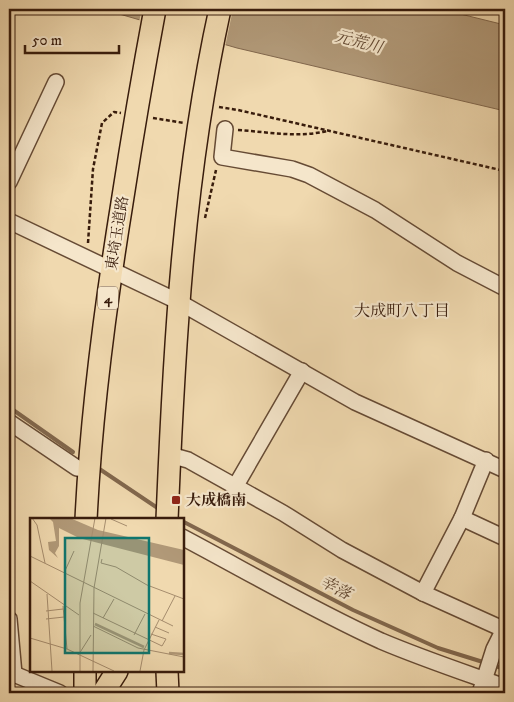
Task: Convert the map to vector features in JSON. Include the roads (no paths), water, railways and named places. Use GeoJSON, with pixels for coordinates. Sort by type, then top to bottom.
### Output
{"type":"FeatureCollection","features":[{"type":"Feature","properties":{"kind":"highway","name":"東埼玉道路"},"geometry":{"type":"LineString","coordinates":[[86,518],[94,397],[112,269],[155,9]]}},
{"type":"Feature","properties":{"kind":"highway"},"geometry":{"type":"LineString","coordinates":[[167,518],[186,213],[210,99],[220,9]]}},
{"type":"Feature","properties":{"kind":"highway"},"geometry":{"type":"LineString","coordinates":[[85,672],[85,693]]}},
{"type":"Feature","properties":{"kind":"highway"},"geometry":{"type":"LineString","coordinates":[[103,693],[115,672]]}},
{"type":"Feature","properties":{"kind":"highway"},"geometry":{"type":"LineString","coordinates":[[168,672],[168,693]]}},
{"type":"Feature","properties":{"kind":"street"},"geometry":{"type":"LineString","coordinates":[[9,182],[56,82]]}},
{"type":"Feature","properties":{"kind":"street"},"geometry":{"type":"LineString","coordinates":[[225,129],[222,156],[292,169],[309,175],[381,214],[457,263],[505,288]]}},
{"type":"Feature","properties":{"kind":"street"},"geometry":{"type":"LineString","coordinates":[[9,220],[179,302],[355,402],[505,470]]}},
{"type":"Feature","properties":{"kind":"street"},"geometry":{"type":"LineString","coordinates":[[235,487],[302,371]]}},
{"type":"Feature","properties":{"kind":"street"},"geometry":{"type":"LineString","coordinates":[[9,422],[78,468],[88,468]]}},
{"type":"Feature","properties":{"kind":"street"},"geometry":{"type":"LineString","coordinates":[[170,455],[188,460],[283,513],[342,550],[423,593],[505,629],[494,649],[482,686]]}},
{"type":"Feature","properties":{"kind":"street"},"geometry":{"type":"LineString","coordinates":[[423,593],[462,518],[486,460]]}},
{"type":"Feature","properties":{"kind":"street"},"geometry":{"type":"LineString","coordinates":[[462,518],[505,538]]}},
{"type":"Feature","properties":{"kind":"street"},"geometry":{"type":"LineString","coordinates":[[184,538],[357,630],[446,666],[482,686],[505,686]]}},
{"type":"Feature","properties":{"kind":"street"},"geometry":{"type":"LineString","coordinates":[[9,619],[11,673],[60,693]]}},
{"type":"Feature","properties":{"kind":"water","name":"元荒川"},"geometry":{"type":"Polygon","coordinates":[[[102,9],[440,9],[505,25],[505,111],[237,48],[102,9]]]}},
{"type":"Feature","properties":{"kind":"waterway","name":"幸落"},"geometry":{"type":"LineString","coordinates":[[9,407],[73,452]]}},
{"type":"Feature","properties":{"kind":"waterway","name":"幸落"},"geometry":{"type":"LineString","coordinates":[[98,468],[159,509]]}},
{"type":"Feature","properties":{"kind":"waterway","name":"幸落"},"geometry":{"type":"LineString","coordinates":[[184,522],[353,610],[438,648],[483,662]]}},
{"type":"Feature","properties":{"kind":"waterway","name":"幸落"},"geometry":{"type":"LineString","coordinates":[[495,666],[505,669]]}},
{"type":"Feature","properties":{"kind":"place","name":"大成橋南"},"geometry":{"type":"Point","coordinates":[176,500]}},
{"type":"Feature","properties":{"kind":"district","name":"大成町八丁目"},"geometry":{"type":"Point","coordinates":[402,310]}}]}
